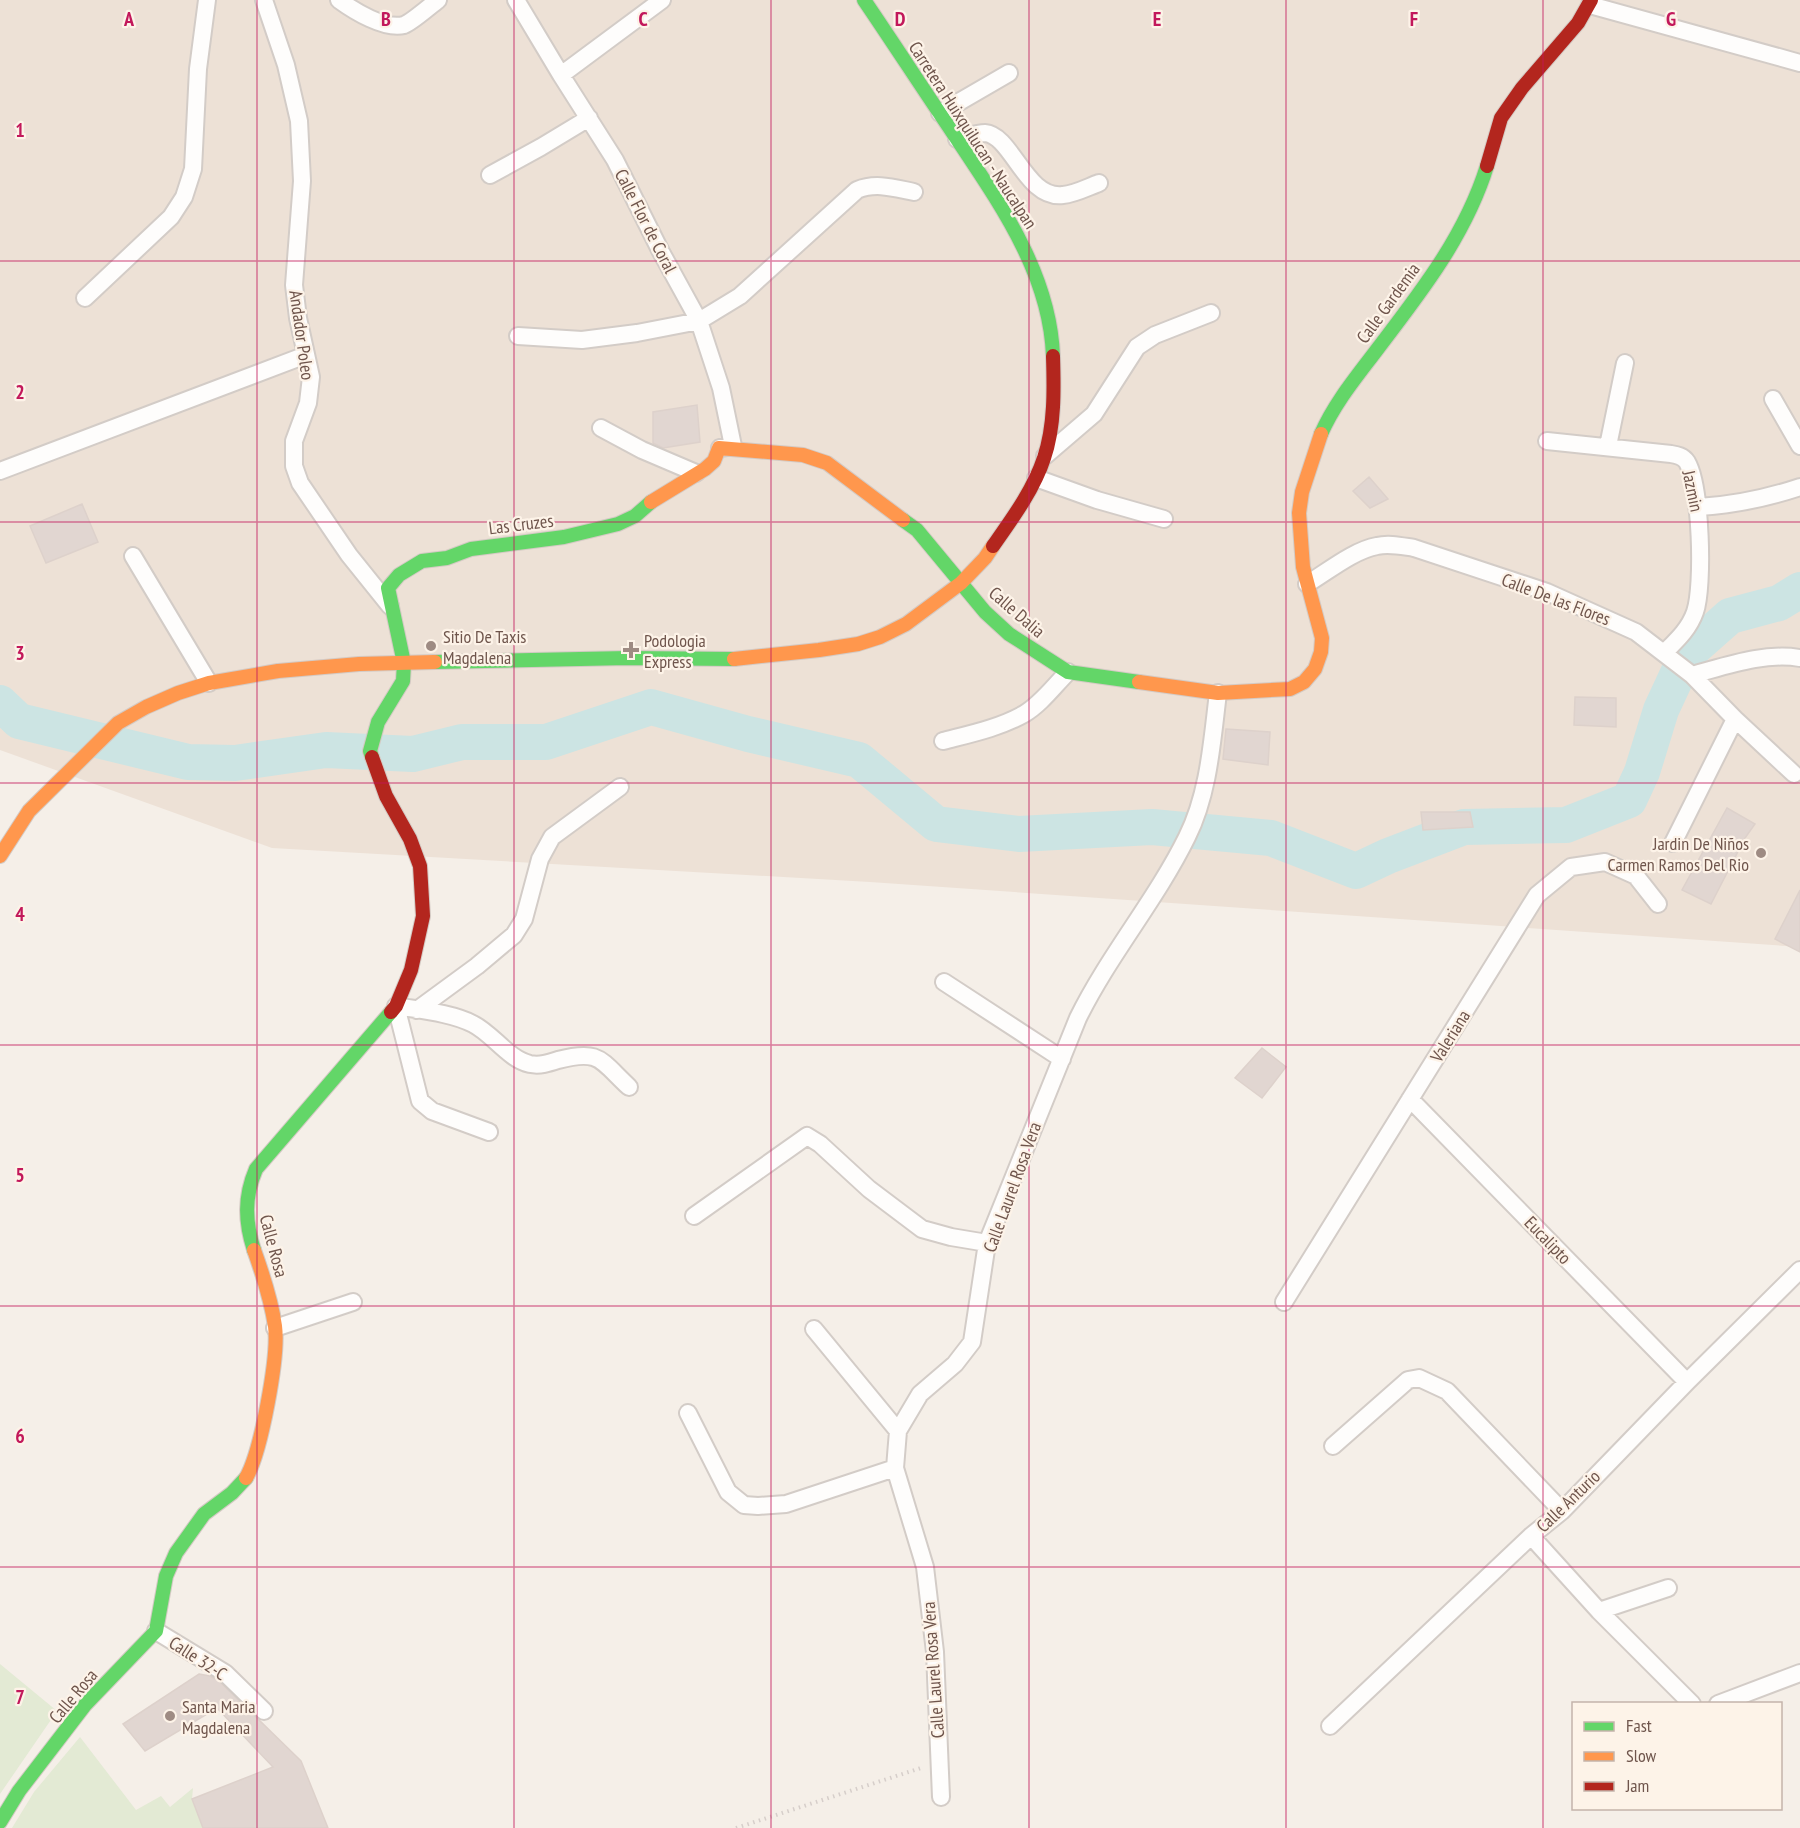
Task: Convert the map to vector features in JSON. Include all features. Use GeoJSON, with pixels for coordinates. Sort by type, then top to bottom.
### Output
{"type":"FeatureCollection","features":[{"type":"Feature","properties":{"kind":"street"},"geometry":{"type":"LineString","coordinates":[[85,298],[171,217],[184,197],[194,169],[198,69],[207,0]]}},
{"type":"Feature","properties":{"kind":"street","name":"Andador Poleo"},"geometry":{"type":"LineString","coordinates":[[264,0],[286,65],[299,121],[302,181],[294,285],[311,377],[308,403],[294,441],[294,466],[300,483],[349,555],[390,606]]}},
{"type":"Feature","properties":{"kind":"street"},"geometry":{"type":"LineString","coordinates":[[339,0],[377,22],[405,25],[438,0]]}},
{"type":"Feature","properties":{"kind":"street","name":"Calle Flor de Coral"},"geometry":{"type":"LineString","coordinates":[[516,0],[615,160],[699,321],[722,388],[733,446],[719,448]]}},
{"type":"Feature","properties":{"kind":"street"},"geometry":{"type":"LineString","coordinates":[[561,75],[662,0]]}},
{"type":"Feature","properties":{"kind":"street","name":"Carretera Huixquilucan - Naucalpan"},"geometry":{"type":"LineString","coordinates":[[0,856],[29,811],[118,723],[167,698],[208,683],[298,669],[359,664],[628,658],[736,659],[819,650],[858,644],[880,637],[906,624],[962,584],[985,558],[1036,478],[1045,456],[1052,414],[1054,380],[1049,314],[1038,280],[1019,239],[994,195],[864,0]]}},
{"type":"Feature","properties":{"kind":"street"},"geometry":{"type":"LineString","coordinates":[[1591,2],[1800,63]]}},
{"type":"Feature","properties":{"kind":"street","name":"Calle Gardemia"},"geometry":{"type":"LineString","coordinates":[[1321,652],[1322,638],[1307,584],[1301,548],[1299,513],[1302,492],[1312,460],[1330,416],[1340,398],[1418,296],[1472,210],[1498,126],[1512,101],[1551,57],[1591,2]]}},
{"type":"Feature","properties":{"kind":"street"},"geometry":{"type":"LineString","coordinates":[[940,113],[1009,73]]}},
{"type":"Feature","properties":{"kind":"street"},"geometry":{"type":"LineString","coordinates":[[490,175],[589,118]]}},
{"type":"Feature","properties":{"kind":"street"},"geometry":{"type":"LineString","coordinates":[[957,139],[987,133],[1004,146],[1034,184],[1048,193],[1062,196],[1099,183]]}},
{"type":"Feature","properties":{"kind":"street"},"geometry":{"type":"LineString","coordinates":[[518,336],[582,340],[637,333],[699,321],[740,296],[857,190],[866,186],[882,185],[914,192]]}},
{"type":"Feature","properties":{"kind":"street"},"geometry":{"type":"LineString","coordinates":[[1045,456],[1094,414],[1137,347],[1155,335],[1211,313]]}},
{"type":"Feature","properties":{"kind":"street"},"geometry":{"type":"LineString","coordinates":[[0,471],[306,355]]}},
{"type":"Feature","properties":{"kind":"street"},"geometry":{"type":"LineString","coordinates":[[1608,446],[1625,363]]}},
{"type":"Feature","properties":{"kind":"street"},"geometry":{"type":"LineString","coordinates":[[1773,399],[1800,446]]}},
{"type":"Feature","properties":{"kind":"street"},"geometry":{"type":"LineString","coordinates":[[601,428],[642,450],[696,473]]}},
{"type":"Feature","properties":{"kind":"street","name":"Jazmin"},"geometry":{"type":"LineString","coordinates":[[1547,441],[1671,454],[1683,458],[1691,471],[1699,507],[1699,590],[1696,611],[1687,629],[1666,653]]}},
{"type":"Feature","properties":{"kind":"street","name":"Las Cruzes"},"geometry":{"type":"LineString","coordinates":[[404,663],[388,588],[399,575],[422,561],[447,558],[471,549],[564,537],[618,524],[635,516],[651,502],[705,469],[714,461],[719,448]]}},
{"type":"Feature","properties":{"kind":"street","name":"Calle Dalia"},"geometry":{"type":"LineString","coordinates":[[719,448],[803,456],[827,464],[917,530],[985,612],[1009,634],[1068,672],[1218,693],[1290,689],[1304,682],[1310,675],[1315,669],[1321,652]]}},
{"type":"Feature","properties":{"kind":"street"},"geometry":{"type":"LineString","coordinates":[[1036,478],[1097,500],[1164,519]]}},
{"type":"Feature","properties":{"kind":"street"},"geometry":{"type":"LineString","coordinates":[[1699,507],[1724,506],[1765,498],[1800,487]]}},
{"type":"Feature","properties":{"kind":"street","name":"Calle De las Flores"},"geometry":{"type":"LineString","coordinates":[[1307,584],[1359,553],[1375,546],[1392,544],[1414,548],[1547,592],[1636,632],[1666,653],[1692,674],[1735,719],[1794,774]]}},
{"type":"Feature","properties":{"kind":"street"},"geometry":{"type":"LineString","coordinates":[[133,556],[208,683]]}},
{"type":"Feature","properties":{"kind":"street"},"geometry":{"type":"LineString","coordinates":[[1692,674],[1770,658],[1800,658]]}},
{"type":"Feature","properties":{"kind":"street","name":"Calle Rosa"},"geometry":{"type":"LineString","coordinates":[[0,1822],[19,1791],[85,1705],[156,1631],[166,1576],[176,1553],[204,1514],[232,1493],[247,1477],[259,1447],[274,1359],[275,1328],[267,1288],[247,1229],[246,1209],[249,1185],[256,1169],[396,1006],[411,970],[423,916],[420,866],[410,839],[386,796],[370,751],[378,722],[403,681],[404,663]]}},
{"type":"Feature","properties":{"kind":"street"},"geometry":{"type":"LineString","coordinates":[[943,741],[1002,725],[1024,713],[1041,700],[1068,672]]}},
{"type":"Feature","properties":{"kind":"street","name":"Calle Laurel Rosa Vera"},"geometry":{"type":"LineString","coordinates":[[941,1797],[935,1652],[925,1567],[895,1468],[898,1431],[920,1394],[955,1364],[972,1342],[987,1244],[1078,1018],[1093,987],[1150,900],[1188,836],[1206,784],[1218,693]]}},
{"type":"Feature","properties":{"kind":"street"},"geometry":{"type":"LineString","coordinates":[[1673,843],[1735,719]]}},
{"type":"Feature","properties":{"kind":"street"},"geometry":{"type":"LineString","coordinates":[[417,1010],[477,966],[514,935],[524,919],[540,859],[552,837],[620,787]]}},
{"type":"Feature","properties":{"kind":"street","name":"Valeriana"},"geometry":{"type":"LineString","coordinates":[[1284,1302],[1537,895],[1571,867],[1605,862],[1636,876],[1658,904]]}},
{"type":"Feature","properties":{"kind":"street"},"geometry":{"type":"LineString","coordinates":[[944,982],[1062,1059]]}},
{"type":"Feature","properties":{"kind":"street"},"geometry":{"type":"LineString","coordinates":[[489,1132],[432,1111],[420,1101],[396,1006],[474,1024],[530,1064],[542,1064],[577,1055],[590,1055],[599,1059],[629,1087]]}},
{"type":"Feature","properties":{"kind":"street","name":"Eucalipto"},"geometry":{"type":"LineString","coordinates":[[1410,1099],[1686,1382]]}},
{"type":"Feature","properties":{"kind":"street"},"geometry":{"type":"LineString","coordinates":[[694,1216],[807,1136],[820,1144],[869,1189],[922,1229],[951,1238],[987,1244]]}},
{"type":"Feature","properties":{"kind":"street","name":"Calle Anturio"},"geometry":{"type":"LineString","coordinates":[[1330,1726],[1531,1536],[1562,1511],[1686,1382],[1800,1270]]}},
{"type":"Feature","properties":{"kind":"street"},"geometry":{"type":"LineString","coordinates":[[275,1328],[353,1302]]}},
{"type":"Feature","properties":{"kind":"street"},"geometry":{"type":"LineString","coordinates":[[814,1329],[898,1431]]}},
{"type":"Feature","properties":{"kind":"street"},"geometry":{"type":"LineString","coordinates":[[1333,1446],[1408,1380],[1419,1378],[1430,1381],[1446,1391],[1562,1511]]}},
{"type":"Feature","properties":{"kind":"street"},"geometry":{"type":"LineString","coordinates":[[688,1413],[728,1492],[744,1505],[786,1504],[895,1468]]}},
{"type":"Feature","properties":{"kind":"street"},"geometry":{"type":"LineString","coordinates":[[1531,1536],[1599,1611],[1690,1702]]}},
{"type":"Feature","properties":{"kind":"street"},"geometry":{"type":"LineString","coordinates":[[1599,1611],[1668,1588]]}},
{"type":"Feature","properties":{"kind":"street","name":"Calle 32-C"},"geometry":{"type":"LineString","coordinates":[[156,1631],[225,1673],[264,1711]]}},
{"type":"Feature","properties":{"kind":"street"},"geometry":{"type":"LineString","coordinates":[[1723,1702],[1800,1673]]}},
{"type":"Feature","properties":{"kind":"path"},"geometry":{"type":"LineString","coordinates":[[736,1828],[939,1762]]}},
{"type":"Feature","properties":{"kind":"shaded area"},"geometry":{"type":"Polygon","coordinates":[[[0,0],[1800,0],[1800,947],[870,882],[272,848],[0,750],[0,0]]]}},
{"type":"Feature","properties":{"kind":"green space"},"geometry":{"type":"Polygon","coordinates":[[[0,1664],[57,1711],[0,1794],[0,1664]]]}},
{"type":"Feature","properties":{"kind":"green space"},"geometry":{"type":"Polygon","coordinates":[[[80,1737],[136,1810],[161,1796],[170,1807],[193,1788],[192,1799],[208,1828],[12,1828],[34,1792],[80,1737]]]}},
{"type":"Feature","properties":{"kind":"building"},"geometry":{"type":"Polygon","coordinates":[[[697,405],[700,442],[663,448],[653,443],[653,412],[697,405]]]}},
{"type":"Feature","properties":{"kind":"building"},"geometry":{"type":"Polygon","coordinates":[[[1369,477],[1388,499],[1370,508],[1353,491],[1369,477]]]}},
{"type":"Feature","properties":{"kind":"building"},"geometry":{"type":"Polygon","coordinates":[[[82,504],[98,542],[46,563],[30,526],[82,504]]]}},
{"type":"Feature","properties":{"kind":"building"},"geometry":{"type":"Polygon","coordinates":[[[1575,697],[1616,698],[1616,727],[1574,725],[1575,697]]]}},
{"type":"Feature","properties":{"kind":"building"},"geometry":{"type":"Polygon","coordinates":[[[1226,729],[1270,732],[1268,765],[1223,759],[1226,729]]]}},
{"type":"Feature","properties":{"kind":"building"},"geometry":{"type":"Polygon","coordinates":[[[1727,808],[1755,824],[1745,838],[1711,904],[1682,890],[1727,808]]]}},
{"type":"Feature","properties":{"kind":"building"},"geometry":{"type":"Polygon","coordinates":[[[1421,812],[1470,812],[1473,827],[1423,830],[1421,812]]]}},
{"type":"Feature","properties":{"kind":"building"},"geometry":{"type":"Polygon","coordinates":[[[1800,890],[1800,952],[1775,939],[1800,890]]]}},
{"type":"Feature","properties":{"kind":"building"},"geometry":{"type":"Polygon","coordinates":[[[1262,1048],[1286,1067],[1262,1098],[1235,1078],[1262,1048]]]}},
{"type":"Feature","properties":{"kind":"building"},"geometry":{"type":"Polygon","coordinates":[[[199,1674],[219,1681],[301,1761],[328,1828],[203,1828],[192,1799],[273,1767],[217,1708],[145,1751],[123,1724],[199,1674]]]}},
{"type":"Feature","properties":{"kind":"waterway"},"geometry":{"type":"LineString","coordinates":[[0,703],[19,721],[188,762],[235,763],[326,750],[413,754],[462,742],[546,742],[651,707],[748,734],[859,760],[936,824],[1019,834],[1152,827],[1271,838],[1356,871],[1388,856],[1464,827],[1566,825],[1629,800],[1642,772],[1661,710],[1687,654],[1730,616],[1779,603],[1800,590]]}},
{"type":"Feature","properties":{"kind":"traffic: fast"},"geometry":{"type":"LineString","coordinates":[[864,0],[1004,211],[1019,238],[1042,295],[1050,325],[1053,356]]}},
{"type":"Feature","properties":{"kind":"traffic: fast"},"geometry":{"type":"LineString","coordinates":[[1321,434],[1347,389],[1411,305],[1441,261],[1467,215],[1487,166]]}},
{"type":"Feature","properties":{"kind":"traffic: fast"},"geometry":{"type":"LineString","coordinates":[[372,757],[370,751],[378,722],[403,681],[404,663],[388,588],[399,575],[422,561],[447,558],[471,549],[564,537],[618,524],[635,516],[651,502]]}},
{"type":"Feature","properties":{"kind":"traffic: fast"},"geometry":{"type":"LineString","coordinates":[[903,520],[917,530],[985,612],[1009,634],[1068,672],[1139,682]]}},
{"type":"Feature","properties":{"kind":"traffic: fast"},"geometry":{"type":"LineString","coordinates":[[435,662],[628,658],[734,659]]}},
{"type":"Feature","properties":{"kind":"traffic: fast"},"geometry":{"type":"LineString","coordinates":[[254,1250],[247,1210],[249,1190],[256,1169],[391,1012]]}},
{"type":"Feature","properties":{"kind":"traffic: fast"},"geometry":{"type":"LineString","coordinates":[[0,1822],[19,1791],[85,1705],[156,1631],[166,1576],[176,1553],[204,1514],[232,1493],[246,1478]]}},
{"type":"Feature","properties":{"kind":"traffic: slow"},"geometry":{"type":"LineString","coordinates":[[1139,682],[1218,693],[1290,689],[1304,682],[1315,669],[1321,652],[1322,638],[1303,567],[1299,513],[1302,492],[1321,434]]}},
{"type":"Feature","properties":{"kind":"traffic: slow"},"geometry":{"type":"LineString","coordinates":[[651,502],[705,469],[714,461],[719,448],[803,455],[827,463],[903,520]]}},
{"type":"Feature","properties":{"kind":"traffic: slow"},"geometry":{"type":"LineString","coordinates":[[734,659],[819,650],[858,644],[880,637],[906,624],[961,583],[993,546]]}},
{"type":"Feature","properties":{"kind":"traffic: slow"},"geometry":{"type":"LineString","coordinates":[[0,856],[29,811],[118,723],[146,707],[209,683],[278,671],[359,664],[435,662]]}},
{"type":"Feature","properties":{"kind":"traffic: slow"},"geometry":{"type":"LineString","coordinates":[[246,1478],[252,1465],[268,1404],[276,1340],[271,1306],[254,1250]]}},
{"type":"Feature","properties":{"kind":"traffic: jam"},"geometry":{"type":"LineString","coordinates":[[1487,166],[1501,118],[1522,88],[1578,23],[1591,0]]}},
{"type":"Feature","properties":{"kind":"traffic: jam"},"geometry":{"type":"LineString","coordinates":[[993,546],[1028,492],[1040,470],[1048,446],[1052,420],[1053,356]]}},
{"type":"Feature","properties":{"kind":"traffic: jam"},"geometry":{"type":"LineString","coordinates":[[372,757],[386,796],[410,839],[420,866],[423,916],[411,970],[396,1006],[391,1012]]}},
{"type":"Feature","properties":{"kind":"place","name":"Sitio De Taxis Magdalena"},"geometry":{"type":"Point","coordinates":[431,646]}},
{"type":"Feature","properties":{"kind":"place","name":"Podologia Express"},"geometry":{"type":"Point","coordinates":[631,650]}},
{"type":"Feature","properties":{"kind":"place","name":"Jardin De Niños Carmen Ramos Del Rio"},"geometry":{"type":"Point","coordinates":[1761,853]}},
{"type":"Feature","properties":{"kind":"place","name":"Santa Maria Magdalena"},"geometry":{"type":"Point","coordinates":[170,1716]}}]}
